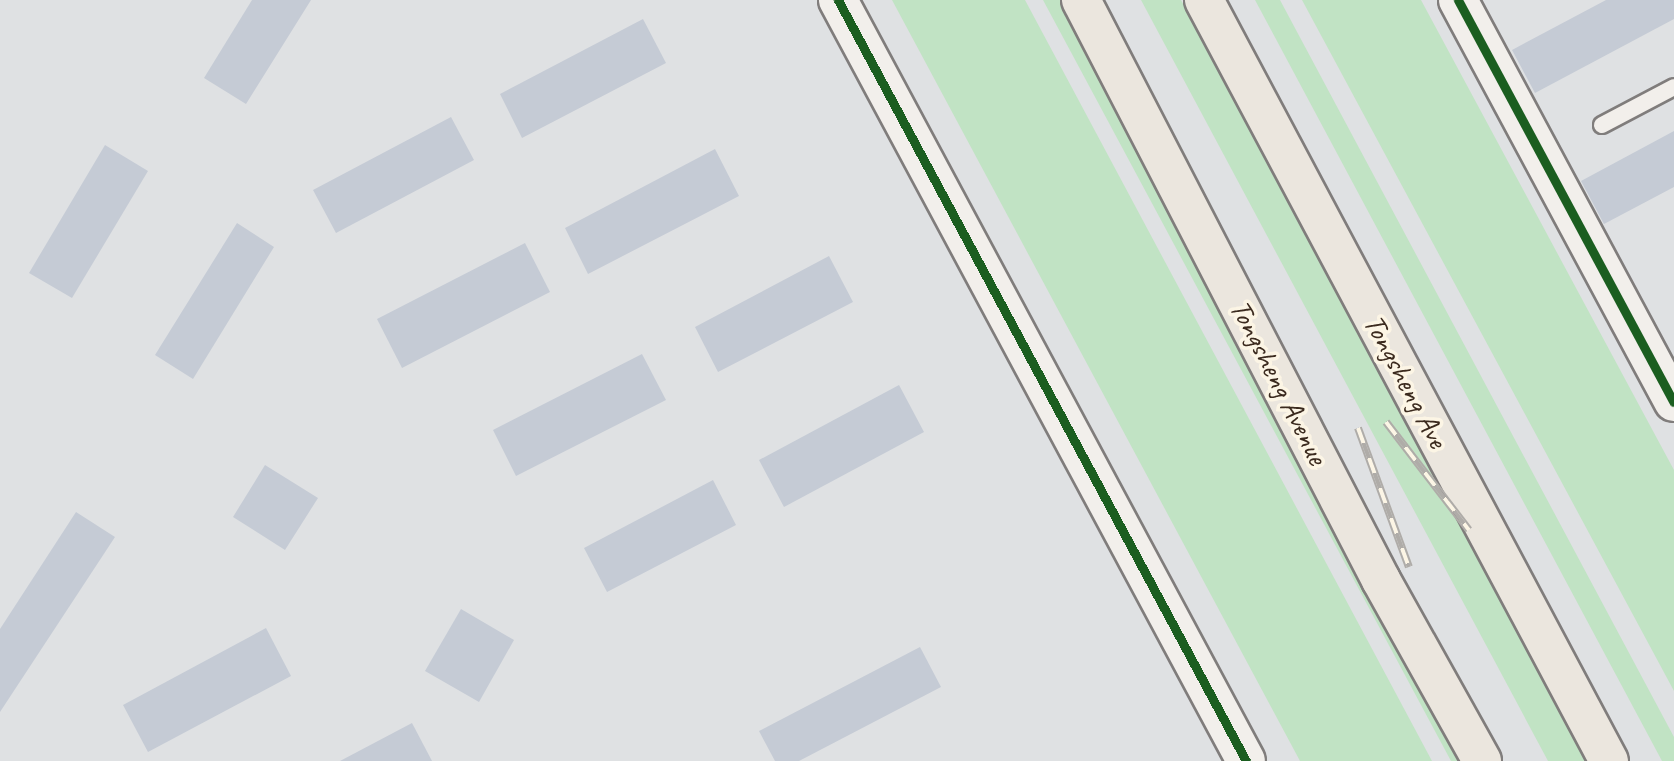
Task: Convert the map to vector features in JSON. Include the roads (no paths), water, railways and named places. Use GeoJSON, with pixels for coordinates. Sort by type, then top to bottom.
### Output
{"type":"FeatureCollection","features":[{"type":"Feature","properties":{"kind":"main road","name":"Tongsheng Avenue"},"geometry":{"type":"LineString","coordinates":[[1081,0],[1381,580],[1482,761]]}},
{"type":"Feature","properties":{"kind":"main road","name":"Tongsheng Ave"},"geometry":{"type":"LineString","coordinates":[[1204,0],[1609,761]]}},
{"type":"Feature","properties":{"kind":"street"},"geometry":{"type":"LineString","coordinates":[[838,0],[1246,761]]}},
{"type":"Feature","properties":{"kind":"street"},"geometry":{"type":"LineString","coordinates":[[1458,0],[1674,402]]}},
{"type":"Feature","properties":{"kind":"lane"},"geometry":{"type":"LineString","coordinates":[[1602,125],[1674,87]]}},
{"type":"Feature","properties":{"kind":"railway"},"geometry":{"type":"LineString","coordinates":[[1386,422],[1469,530]]}},
{"type":"Feature","properties":{"kind":"railway"},"geometry":{"type":"LineString","coordinates":[[1358,428],[1409,567]]}}]}
